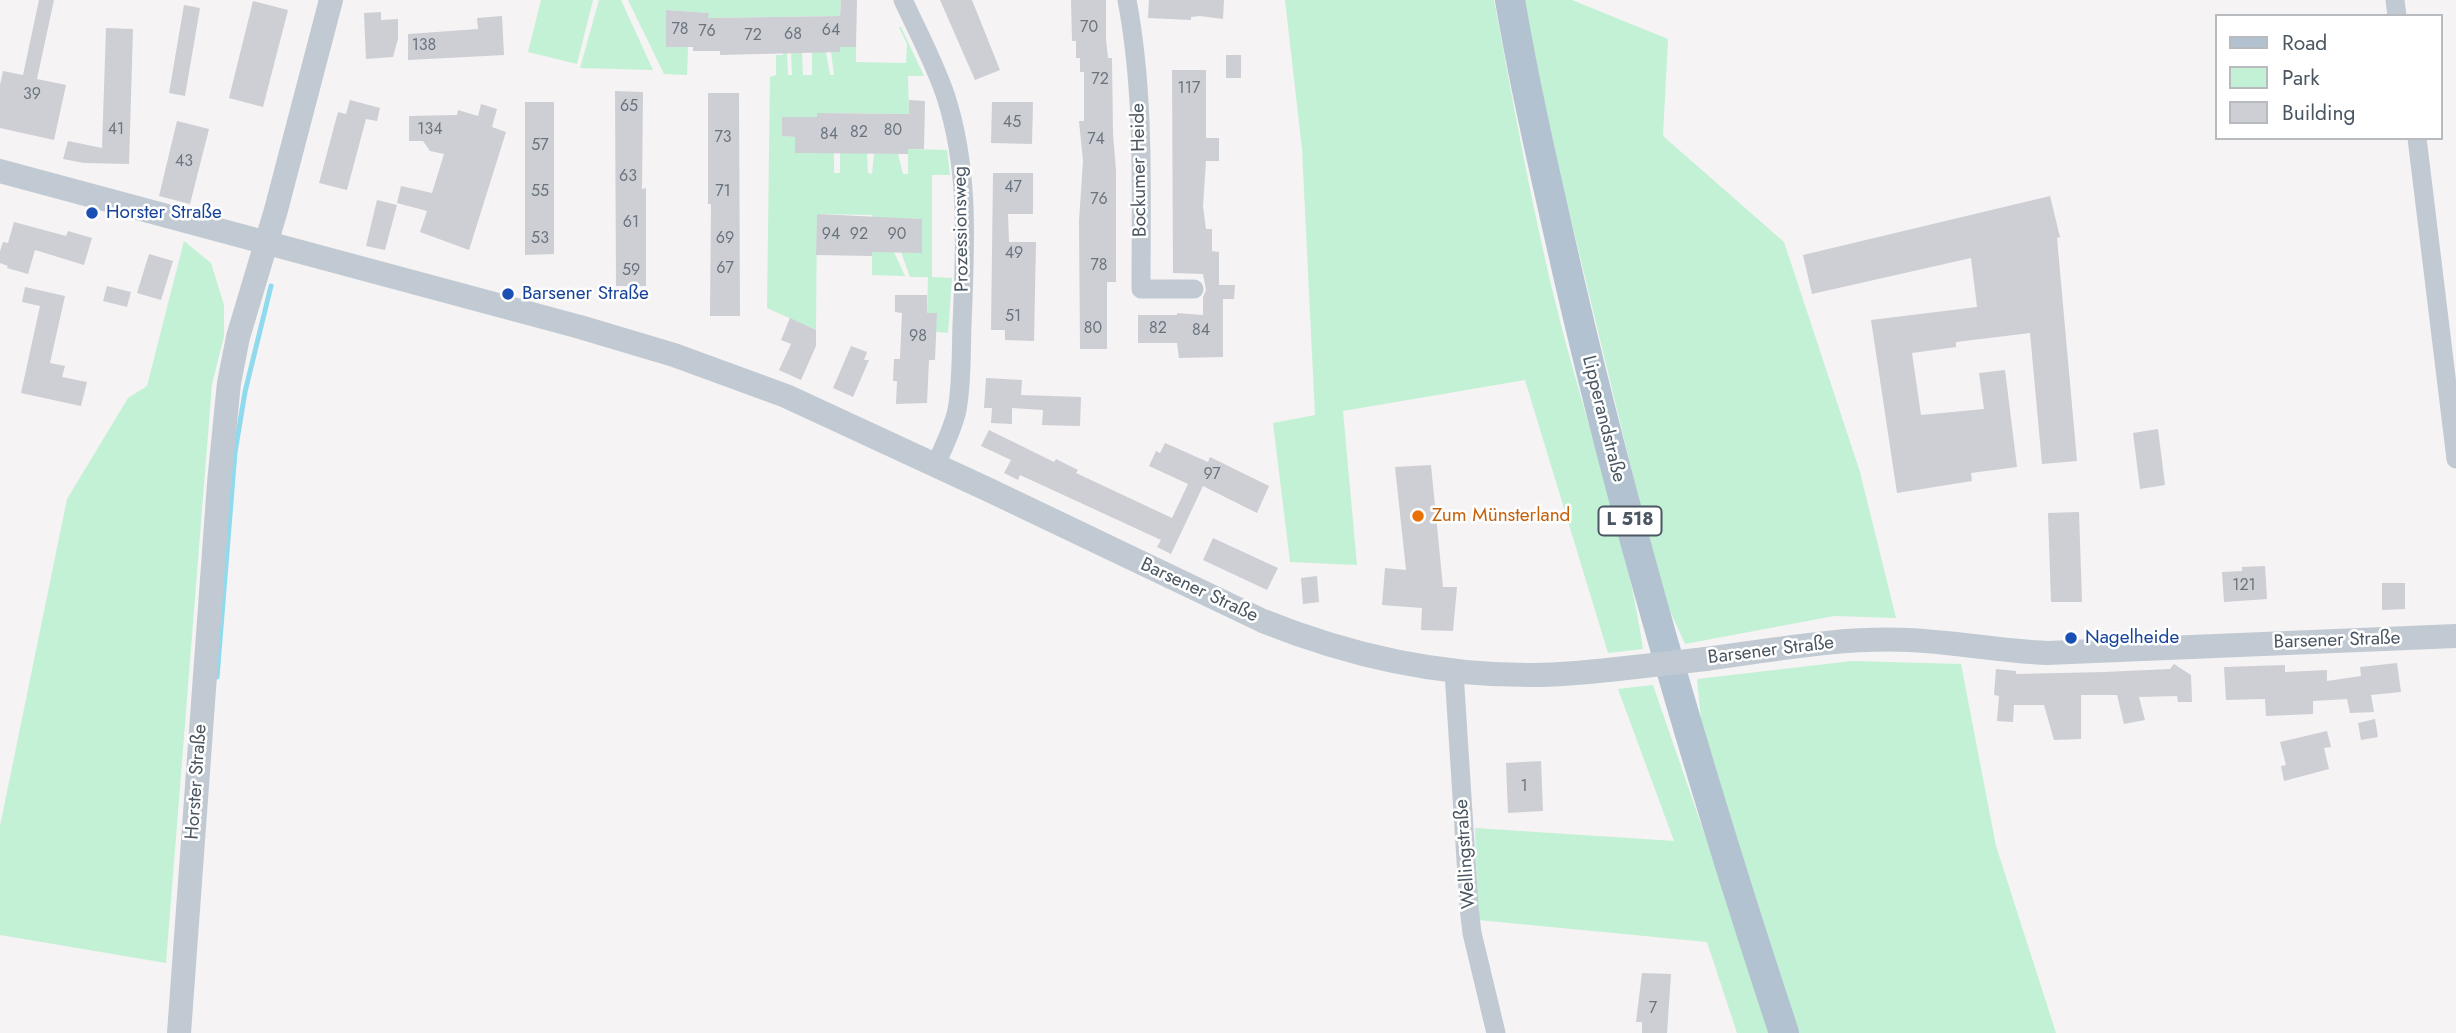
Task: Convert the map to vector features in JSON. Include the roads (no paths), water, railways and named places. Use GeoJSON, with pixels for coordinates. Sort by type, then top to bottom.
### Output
{"type":"FeatureCollection","features":[{"type":"Feature","properties":{"kind":"main road","name":"Lipperandstraße"},"geometry":{"type":"LineString","coordinates":[[1510,0],[1542,162],[1585,350],[1658,629],[1784,1033]]}},
{"type":"Feature","properties":{"kind":"street","name":"Horster Straße"},"geometry":{"type":"LineString","coordinates":[[179,1033],[218,496],[229,383],[238,337],[331,0]]}},
{"type":"Feature","properties":{"kind":"street","name":"Prozessionsweg"},"geometry":{"type":"LineString","coordinates":[[903,0],[946,97],[963,175],[965,226],[958,393],[953,425],[936,465]]}},
{"type":"Feature","properties":{"kind":"street","name":"Bockumer Heide"},"geometry":{"type":"LineString","coordinates":[[1127,0],[1135,43],[1141,131],[1141,289],[1194,289]]}},
{"type":"Feature","properties":{"kind":"street"},"geometry":{"type":"LineString","coordinates":[[2417,140],[2456,459]]}},
{"type":"Feature","properties":{"kind":"street","name":"Barsener Straße"},"geometry":{"type":"LineString","coordinates":[[0,171],[580,327],[674,355],[766,388],[936,465],[1263,621],[1351,652],[1454,672],[1532,675],[1635,667],[1854,640],[1908,640],[2008,652],[2047,653],[2456,636]]}},
{"type":"Feature","properties":{"kind":"street","name":"Wellingstraße"},"geometry":{"type":"LineString","coordinates":[[1454,672],[1469,907],[1474,943],[1496,1033]]}},
{"type":"Feature","properties":{"kind":"waterway"},"geometry":{"type":"LineString","coordinates":[[217,677],[235,452],[245,392],[271,286]]}},
{"type":"Feature","properties":{"kind":"place","name":"Horster Straße"},"geometry":{"type":"Point","coordinates":[92,213]}},
{"type":"Feature","properties":{"kind":"place","name":"Barsener Straße"},"geometry":{"type":"Point","coordinates":[508,294]}},
{"type":"Feature","properties":{"kind":"place","name":"Zum Münsterland"},"geometry":{"type":"Point","coordinates":[1418,516]}},
{"type":"Feature","properties":{"kind":"place","name":"Nagelheide"},"geometry":{"type":"Point","coordinates":[2071,638]}}]}
